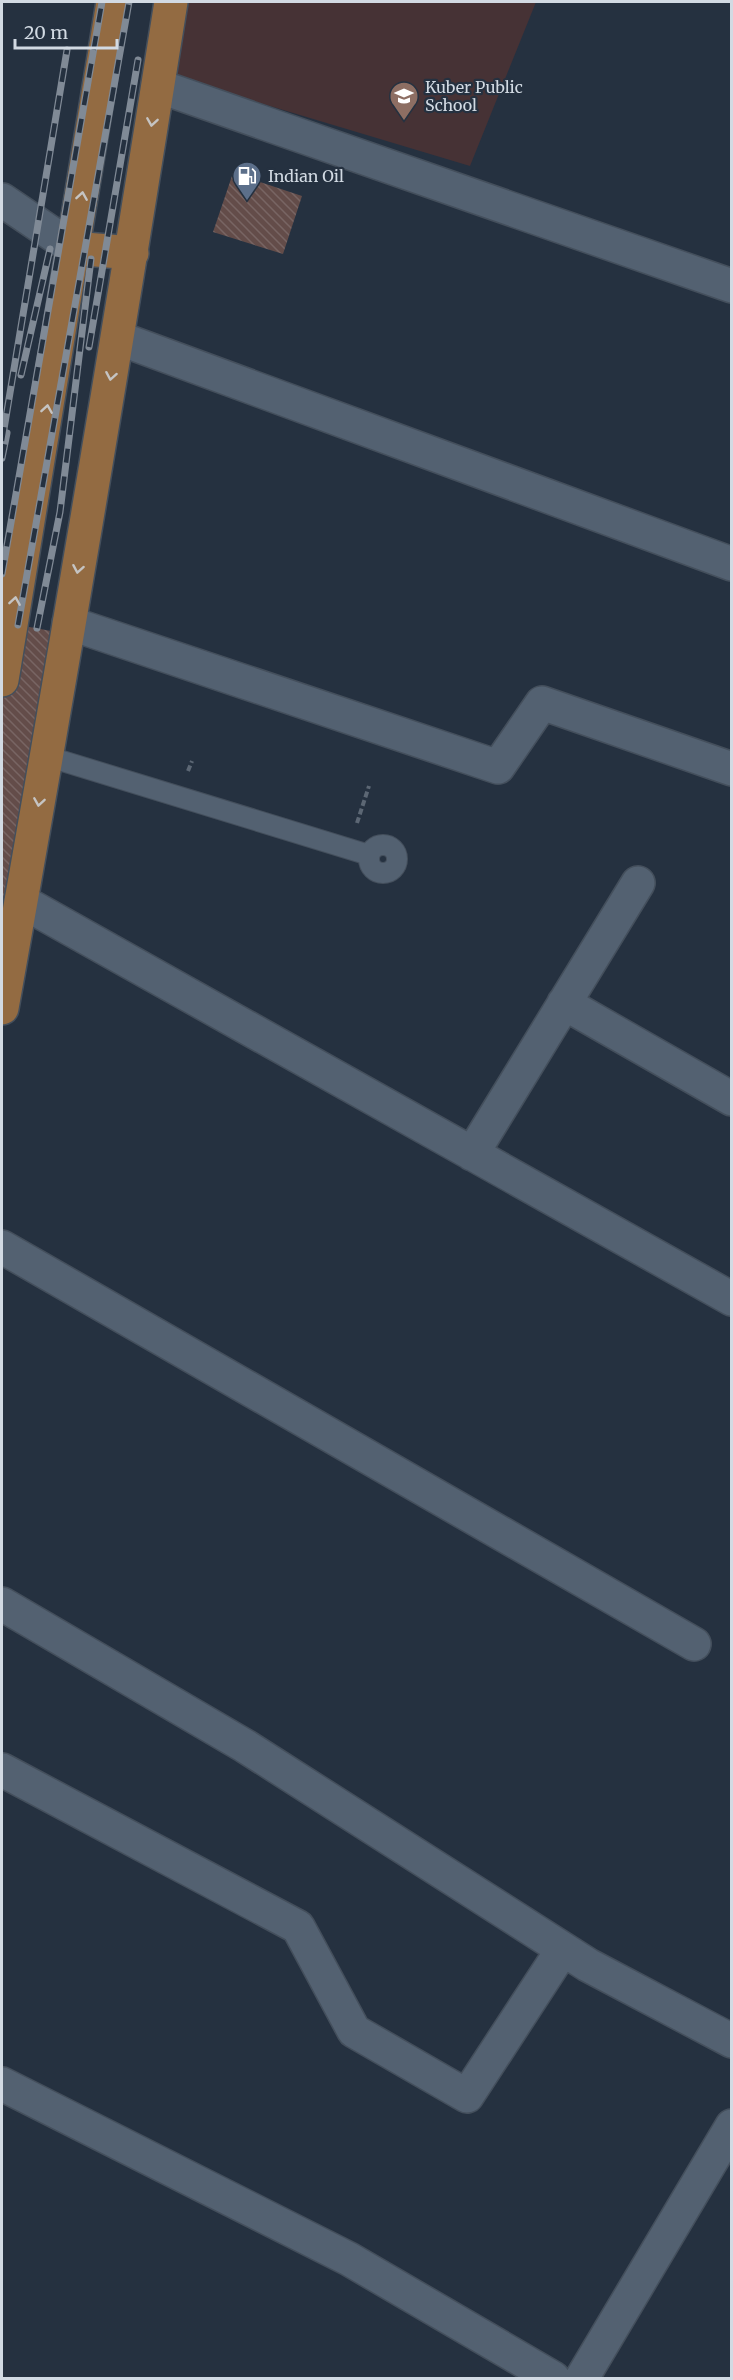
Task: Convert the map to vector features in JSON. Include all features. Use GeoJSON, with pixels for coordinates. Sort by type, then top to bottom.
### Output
{"type":"FeatureCollection","features":[{"type":"Feature","properties":{"kind":"main road"},"geometry":{"type":"LineString","coordinates":[[2,680],[113,2]]}},
{"type":"Feature","properties":{"kind":"main road"},"geometry":{"type":"LineString","coordinates":[[2,1008],[118,338],[171,2]]}},
{"type":"Feature","properties":{"kind":"main road"},"geometry":{"type":"LineString","coordinates":[[73,248],[132,253]]}},
{"type":"Feature","properties":{"kind":"street"},"geometry":{"type":"LineString","coordinates":[[158,86],[732,286]]}},
{"type":"Feature","properties":{"kind":"street"},"geometry":{"type":"LineString","coordinates":[[2,200],[73,248]]}},
{"type":"Feature","properties":{"kind":"street"},"geometry":{"type":"LineString","coordinates":[[118,338],[732,564]]}},
{"type":"Feature","properties":{"kind":"street"},"geometry":{"type":"LineString","coordinates":[[69,623],[498,767],[542,703],[732,769]]}},
{"type":"Feature","properties":{"kind":"street"},"geometry":{"type":"LineString","coordinates":[[472,1154],[638,884]]}},
{"type":"Feature","properties":{"kind":"street"},"geometry":{"type":"LineString","coordinates":[[21,901],[732,1299]]}},
{"type":"Feature","properties":{"kind":"street"},"geometry":{"type":"LineString","coordinates":[[564,1003],[732,1099]]}},
{"type":"Feature","properties":{"kind":"street"},"geometry":{"type":"LineString","coordinates":[[2,1247],[694,1644]]}},
{"type":"Feature","properties":{"kind":"street"},"geometry":{"type":"LineString","coordinates":[[2,1604],[245,1746],[588,1965],[732,2041]]}},
{"type":"Feature","properties":{"kind":"street"},"geometry":{"type":"LineString","coordinates":[[2,1770],[298,1927],[354,2031],[467,2096],[563,1949]]}},
{"type":"Feature","properties":{"kind":"street"},"geometry":{"type":"LineString","coordinates":[[2,2084],[349,2259],[553,2379]]}},
{"type":"Feature","properties":{"kind":"street"},"geometry":{"type":"LineString","coordinates":[[582,2379],[732,2126]]}},
{"type":"Feature","properties":{"kind":"lane"},"geometry":{"type":"LineString","coordinates":[[46,756],[369,855]]}},
{"type":"Feature","properties":{"kind":"path"},"geometry":{"type":"LineString","coordinates":[[348,849],[369,786]]}},
{"type":"Feature","properties":{"kind":"shaded area","name":"Kuber Public School"},"geometry":{"type":"Polygon","coordinates":[[[188,2],[536,2],[470,166],[170,76],[188,2]]]}},
{"type":"Feature","properties":{"kind":"building"},"geometry":{"type":"Polygon","coordinates":[[[233,173],[302,196],[283,254],[213,232],[233,173]]]}},
{"type":"Feature","properties":{"kind":"building"},"geometry":{"type":"Polygon","coordinates":[[[2,622],[73,635],[2,1021],[2,622]]]}},
{"type":"Feature","properties":{"kind":"railway"},"geometry":{"type":"LineString","coordinates":[[2,574],[102,2]]}},
{"type":"Feature","properties":{"kind":"railway"},"geometry":{"type":"LineString","coordinates":[[18,625],[129,2]]}},
{"type":"Feature","properties":{"kind":"railway"},"geometry":{"type":"LineString","coordinates":[[2,441],[67,50]]}},
{"type":"Feature","properties":{"kind":"railway"},"geometry":{"type":"LineString","coordinates":[[89,347],[138,60]]}},
{"type":"Feature","properties":{"kind":"railway"},"geometry":{"type":"LineString","coordinates":[[21,375],[50,249]]}},
{"type":"Feature","properties":{"kind":"railway"},"geometry":{"type":"LineString","coordinates":[[37,628],[60,512],[91,259]]}},
{"type":"Feature","properties":{"kind":"railway"},"geometry":{"type":"LineString","coordinates":[[2,458],[7,433]]}},
{"type":"Feature","properties":{"kind":"place","name":"Kuber Public School"},"geometry":{"type":"Point","coordinates":[404,122]}},
{"type":"Feature","properties":{"kind":"place","name":"Indian Oil"},"geometry":{"type":"Point","coordinates":[247,202]}}]}
